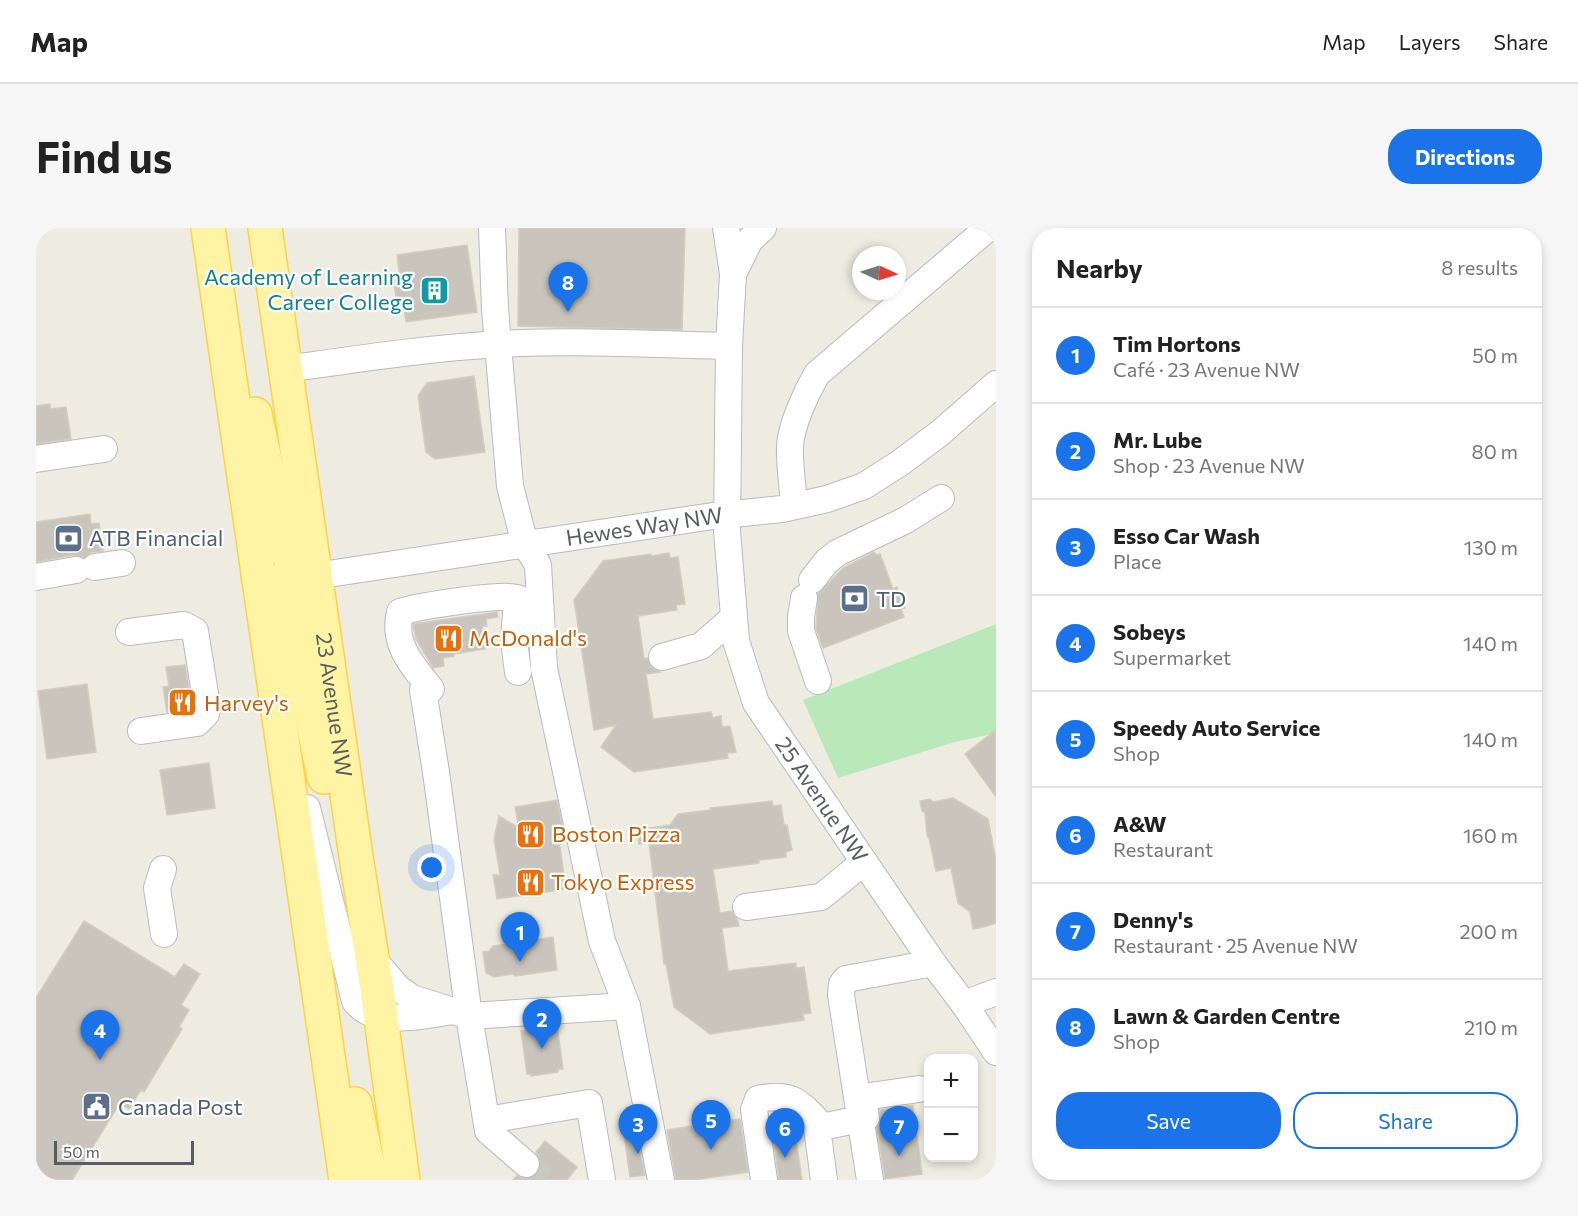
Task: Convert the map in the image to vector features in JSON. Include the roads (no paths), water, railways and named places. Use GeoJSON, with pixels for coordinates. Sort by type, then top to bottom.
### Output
{"type":"FeatureCollection","features":[{"type":"Feature","properties":{"kind":"main road"},"geometry":{"type":"LineString","coordinates":[[208,228],[346,1180]]}},
{"type":"Feature","properties":{"kind":"main road"},"geometry":{"type":"LineString","coordinates":[[250,228],[275,297]]}},
{"type":"Feature","properties":{"kind":"main road","name":"23 Avenue NW"},"geometry":{"type":"LineString","coordinates":[[265,228],[381,1017],[395,1179]]}},
{"type":"Feature","properties":{"kind":"main road"},"geometry":{"type":"LineString","coordinates":[[218,292],[250,395],[284,547],[297,568],[315,576]]}},
{"type":"Feature","properties":{"kind":"main road"},"geometry":{"type":"LineString","coordinates":[[258,575],[281,588],[288,601],[324,779],[357,863]]}},
{"type":"Feature","properties":{"kind":"main road"},"geometry":{"type":"LineString","coordinates":[[315,965],[338,1021],[395,1179]]}},
{"type":"Feature","properties":{"kind":"main road"},"geometry":{"type":"LineString","coordinates":[[337,1180],[340,1142]]}},
{"type":"Feature","properties":{"kind":"street"},"geometry":{"type":"LineString","coordinates":[[492,228],[498,344],[510,486],[525,544],[538,566],[544,668],[602,941],[627,1006],[660,1180]]}},
{"type":"Feature","properties":{"kind":"street"},"geometry":{"type":"LineString","coordinates":[[726,228],[733,274]]}},
{"type":"Feature","properties":{"kind":"street"},"geometry":{"type":"LineString","coordinates":[[733,274],[750,240],[763,228]]}},
{"type":"Feature","properties":{"kind":"street"},"geometry":{"type":"LineString","coordinates":[[794,506],[790,444],[809,387],[817,374],[988,228]]}},
{"type":"Feature","properties":{"kind":"street","name":"25 Avenue NW"},"geometry":{"type":"LineString","coordinates":[[733,274],[729,346],[726,515],[736,641],[756,704],[996,1052]]}},
{"type":"Feature","properties":{"kind":"street"},"geometry":{"type":"LineString","coordinates":[[286,369],[372,357],[498,344],[599,342],[729,346]]}},
{"type":"Feature","properties":{"kind":"street","name":"Hewes Way NW"},"geometry":{"type":"LineString","coordinates":[[258,575],[315,576],[794,506],[827,499],[864,486],[900,463],[940,433],[996,384]]}},
{"type":"Feature","properties":{"kind":"street"},"geometry":{"type":"LineString","coordinates":[[36,459],[104,449]]}},
{"type":"Feature","properties":{"kind":"street"},"geometry":{"type":"LineString","coordinates":[[818,681],[801,631],[801,617],[808,589],[826,561],[837,553],[906,520],[941,498]]}},
{"type":"Feature","properties":{"kind":"street"},"geometry":{"type":"LineString","coordinates":[[36,578],[122,563]]}},
{"type":"Feature","properties":{"kind":"street"},"geometry":{"type":"LineString","coordinates":[[523,672],[526,612],[519,598],[512,596],[461,601],[400,612],[399,643],[427,690],[461,1014],[488,1131],[526,1164]]}},
{"type":"Feature","properties":{"kind":"street"},"geometry":{"type":"LineString","coordinates":[[662,657],[701,646],[733,618]]}},
{"type":"Feature","properties":{"kind":"street"},"geometry":{"type":"LineString","coordinates":[[129,632],[184,625],[195,631],[207,706],[206,714],[197,723],[141,731]]}},
{"type":"Feature","properties":{"kind":"street"},"geometry":{"type":"LineString","coordinates":[[281,730],[305,799],[310,829],[355,1001],[360,1007],[381,1017],[414,1017],[627,1006]]}},
{"type":"Feature","properties":{"kind":"street"},"geometry":{"type":"LineString","coordinates":[[746,907],[821,897],[864,862]]}},
{"type":"Feature","properties":{"kind":"street"},"geometry":{"type":"LineString","coordinates":[[163,869],[157,888],[164,934]]}},
{"type":"Feature","properties":{"kind":"street"},"geometry":{"type":"LineString","coordinates":[[372,958],[398,988],[412,998],[461,1014]]}},
{"type":"Feature","properties":{"kind":"street"},"geometry":{"type":"LineString","coordinates":[[870,1180],[841,995],[842,984],[846,979],[933,963]]}},
{"type":"Feature","properties":{"kind":"street"},"geometry":{"type":"LineString","coordinates":[[964,1004],[996,992]]}},
{"type":"Feature","properties":{"kind":"street"},"geometry":{"type":"LineString","coordinates":[[875,1180],[863,1097],[919,1089]]}},
{"type":"Feature","properties":{"kind":"street"},"geometry":{"type":"LineString","coordinates":[[764,1180],[754,1110],[758,1099],[776,1096],[797,1100],[823,1127]]}},
{"type":"Feature","properties":{"kind":"street"},"geometry":{"type":"LineString","coordinates":[[487,1120],[589,1103],[602,1180]]}},
{"type":"Feature","properties":{"kind":"street"},"geometry":{"type":"LineString","coordinates":[[824,1180],[817,1128],[860,1119]]}},
{"type":"Feature","properties":{"kind":"tunnel"},"geometry":{"type":"LineString","coordinates":[[526,1164],[545,1180]]}},
{"type":"Feature","properties":{"kind":"place","name":"Academy of Learning Career College"},"geometry":{"type":"Point","coordinates":[434,290]}},
{"type":"Feature","properties":{"kind":"place","name":"Lawn & Garden Centre"},"geometry":{"type":"Point","coordinates":[568,312]}},
{"type":"Feature","properties":{"kind":"place","name":"ATB Financial"},"geometry":{"type":"Point","coordinates":[68,538]}},
{"type":"Feature","properties":{"kind":"place","name":"TD"},"geometry":{"type":"Point","coordinates":[855,599]}},
{"type":"Feature","properties":{"kind":"place","name":"McDonald's"},"geometry":{"type":"Point","coordinates":[448,638]}},
{"type":"Feature","properties":{"kind":"place","name":"Harvey's"},"geometry":{"type":"Point","coordinates":[183,703]}},
{"type":"Feature","properties":{"kind":"place","name":"Boston Pizza"},"geometry":{"type":"Point","coordinates":[531,834]}},
{"type":"Feature","properties":{"kind":"place","name":"Tokyo Express"},"geometry":{"type":"Point","coordinates":[530,882]}},
{"type":"Feature","properties":{"kind":"place","name":"Tim Hortons"},"geometry":{"type":"Point","coordinates":[520,962]}},
{"type":"Feature","properties":{"kind":"place","name":"Mr. Lube"},"geometry":{"type":"Point","coordinates":[542,1049]}},
{"type":"Feature","properties":{"kind":"place","name":"Sobeys"},"geometry":{"type":"Point","coordinates":[100,1060]}},
{"type":"Feature","properties":{"kind":"place","name":"Canada Post"},"geometry":{"type":"Point","coordinates":[97,1107]}},
{"type":"Feature","properties":{"kind":"place","name":"Speedy Auto Service"},"geometry":{"type":"Point","coordinates":[711,1150]}},
{"type":"Feature","properties":{"kind":"place","name":"Esso Car Wash"},"geometry":{"type":"Point","coordinates":[638,1154]}},
{"type":"Feature","properties":{"kind":"place","name":"Denny's"},"geometry":{"type":"Point","coordinates":[899,1156]}},
{"type":"Feature","properties":{"kind":"place","name":"A&W"},"geometry":{"type":"Point","coordinates":[785,1158]}}]}
